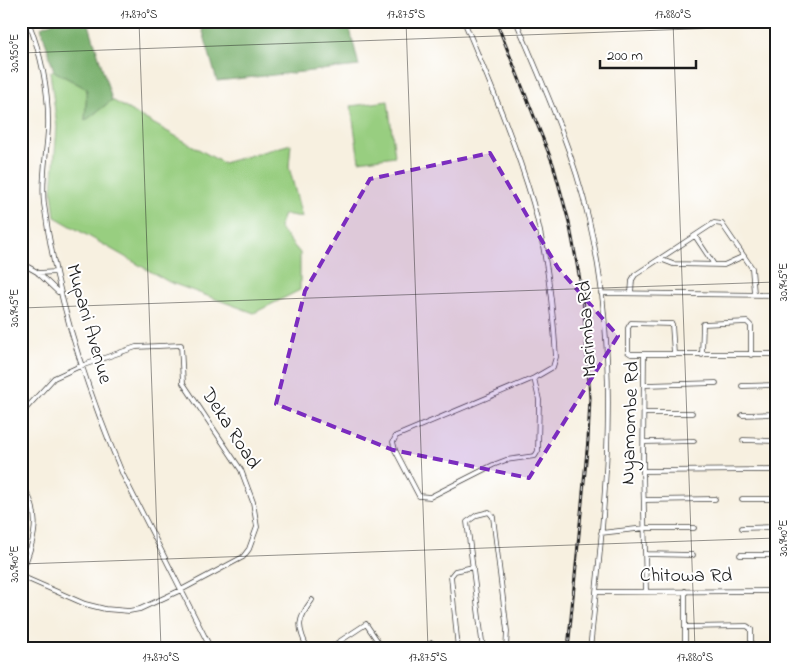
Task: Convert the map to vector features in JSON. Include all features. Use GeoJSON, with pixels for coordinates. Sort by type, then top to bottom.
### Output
{"type":"FeatureCollection","features":[{"type":"Feature","properties":{"kind":"street","name":"Mupani Avenue"},"geometry":{"type":"LineString","coordinates":[[28,21],[41,56],[47,94],[44,202],[60,293],[83,366],[120,468],[210,649]]}},
{"type":"Feature","properties":{"kind":"street"},"geometry":{"type":"LineString","coordinates":[[464,21],[516,150],[533,204],[542,244],[552,306],[556,357],[553,367],[534,378],[396,436],[393,442],[395,450],[419,496],[430,497],[506,460],[535,456],[538,451],[539,400],[534,378]]}},
{"type":"Feature","properties":{"kind":"street","name":"Marimba Rd"},"geometry":{"type":"LineString","coordinates":[[516,21],[564,137],[579,181],[595,249],[601,293],[608,401],[601,532],[590,649]]}},
{"type":"Feature","properties":{"kind":"street"},"geometry":{"type":"LineString","coordinates":[[631,293],[633,277],[714,223],[721,223],[753,271],[754,293]]}},
{"type":"Feature","properties":{"kind":"street"},"geometry":{"type":"LineString","coordinates":[[695,236],[713,264]]}},
{"type":"Feature","properties":{"kind":"street"},"geometry":{"type":"LineString","coordinates":[[660,259],[673,264],[730,264],[744,256]]}},
{"type":"Feature","properties":{"kind":"street"},"geometry":{"type":"LineString","coordinates":[[21,263],[38,272],[60,293]]}},
{"type":"Feature","properties":{"kind":"street"},"geometry":{"type":"LineString","coordinates":[[38,272],[56,272]]}},
{"type":"Feature","properties":{"kind":"street"},"geometry":{"type":"LineString","coordinates":[[601,293],[776,294]]}},
{"type":"Feature","properties":{"kind":"street"},"geometry":{"type":"LineString","coordinates":[[702,355],[703,324],[747,322],[751,326],[751,355]]}},
{"type":"Feature","properties":{"kind":"street"},"geometry":{"type":"LineString","coordinates":[[644,354],[631,354],[628,352],[628,328],[631,324],[672,324],[674,354]]}},
{"type":"Feature","properties":{"kind":"street","name":"Deka Road"},"geometry":{"type":"LineString","coordinates":[[83,366],[136,347],[181,344],[182,383],[227,448],[248,487],[257,516],[257,527],[250,550],[243,557],[181,590]]}},
{"type":"Feature","properties":{"kind":"street","name":"Nyamombe Rd"},"geometry":{"type":"LineString","coordinates":[[646,591],[643,471],[644,354],[776,354]]}},
{"type":"Feature","properties":{"kind":"street"},"geometry":{"type":"LineString","coordinates":[[21,414],[54,378],[83,366]]}},
{"type":"Feature","properties":{"kind":"street"},"geometry":{"type":"LineString","coordinates":[[645,385],[716,383]]}},
{"type":"Feature","properties":{"kind":"street"},"geometry":{"type":"LineString","coordinates":[[742,386],[776,385]]}},
{"type":"Feature","properties":{"kind":"street"},"geometry":{"type":"LineString","coordinates":[[644,413],[692,413]]}},
{"type":"Feature","properties":{"kind":"street"},"geometry":{"type":"LineString","coordinates":[[742,414],[776,414]]}},
{"type":"Feature","properties":{"kind":"street"},"geometry":{"type":"LineString","coordinates":[[743,440],[776,441]]}},
{"type":"Feature","properties":{"kind":"street"},"geometry":{"type":"LineString","coordinates":[[644,442],[694,441]]}},
{"type":"Feature","properties":{"kind":"street"},"geometry":{"type":"LineString","coordinates":[[643,471],[776,470]]}},
{"type":"Feature","properties":{"kind":"street"},"geometry":{"type":"LineString","coordinates":[[21,483],[31,499],[36,529],[34,542],[21,575],[86,604],[111,610],[140,609],[181,590]]}},
{"type":"Feature","properties":{"kind":"street"},"geometry":{"type":"LineString","coordinates":[[644,500],[715,499]]}},
{"type":"Feature","properties":{"kind":"street"},"geometry":{"type":"LineString","coordinates":[[742,499],[776,499]]}},
{"type":"Feature","properties":{"kind":"street"},"geometry":{"type":"LineString","coordinates":[[484,649],[467,521],[477,515],[490,512],[493,517],[507,632],[506,649]]}},
{"type":"Feature","properties":{"kind":"street"},"geometry":{"type":"LineString","coordinates":[[742,528],[776,527]]}},
{"type":"Feature","properties":{"kind":"street"},"geometry":{"type":"LineString","coordinates":[[601,532],[645,528],[694,528]]}},
{"type":"Feature","properties":{"kind":"street"},"geometry":{"type":"LineString","coordinates":[[645,554],[693,555]]}},
{"type":"Feature","properties":{"kind":"street"},"geometry":{"type":"LineString","coordinates":[[740,555],[776,555]]}},
{"type":"Feature","properties":{"kind":"street"},"geometry":{"type":"LineString","coordinates":[[458,649],[451,576],[455,571],[473,567]]}},
{"type":"Feature","properties":{"kind":"street"},"geometry":{"type":"LineString","coordinates":[[685,591],[685,649]]}},
{"type":"Feature","properties":{"kind":"street","name":"Chitowa Rd"},"geometry":{"type":"LineString","coordinates":[[596,592],[776,591]]}},
{"type":"Feature","properties":{"kind":"street"},"geometry":{"type":"LineString","coordinates":[[308,649],[299,622],[303,612],[312,600]]}},
{"type":"Feature","properties":{"kind":"street"},"geometry":{"type":"LineString","coordinates":[[328,649],[366,624],[382,647],[375,649]]}},
{"type":"Feature","properties":{"kind":"street"},"geometry":{"type":"LineString","coordinates":[[685,627],[747,626],[751,629],[751,649]]}},
{"type":"Feature","properties":{"kind":"street"},"geometry":{"type":"LineString","coordinates":[[421,649],[432,643],[434,649]]}},
{"type":"Feature","properties":{"kind":"highlighted area"},"geometry":{"type":"Polygon","coordinates":[[[490,153],[558,268],[618,336],[529,478],[393,450],[276,404],[305,291],[370,179],[490,153]]]}},
{"type":"Feature","properties":{"kind":"green space"},"geometry":{"type":"Polygon","coordinates":[[[56,21],[88,21],[112,100],[85,121],[87,89],[54,71],[41,27],[56,21]]]}},
{"type":"Feature","properties":{"kind":"green space"},"geometry":{"type":"Polygon","coordinates":[[[200,21],[282,21],[286,28],[349,25],[359,66],[217,81],[200,21]]]}},
{"type":"Feature","properties":{"kind":"green space"},"geometry":{"type":"Polygon","coordinates":[[[54,71],[87,89],[85,121],[112,100],[223,163],[291,144],[289,167],[302,217],[284,214],[279,228],[300,253],[300,290],[254,313],[169,282],[55,217],[52,191],[57,127],[50,72],[54,71]]]}},
{"type":"Feature","properties":{"kind":"green space"},"geometry":{"type":"Polygon","coordinates":[[[388,101],[395,156],[359,161],[351,106],[388,101]]]}},
{"type":"Feature","properties":{"kind":"railway"},"geometry":{"type":"LineString","coordinates":[[496,21],[553,164],[569,222],[583,296],[590,398],[588,440],[568,649]]}}]}
